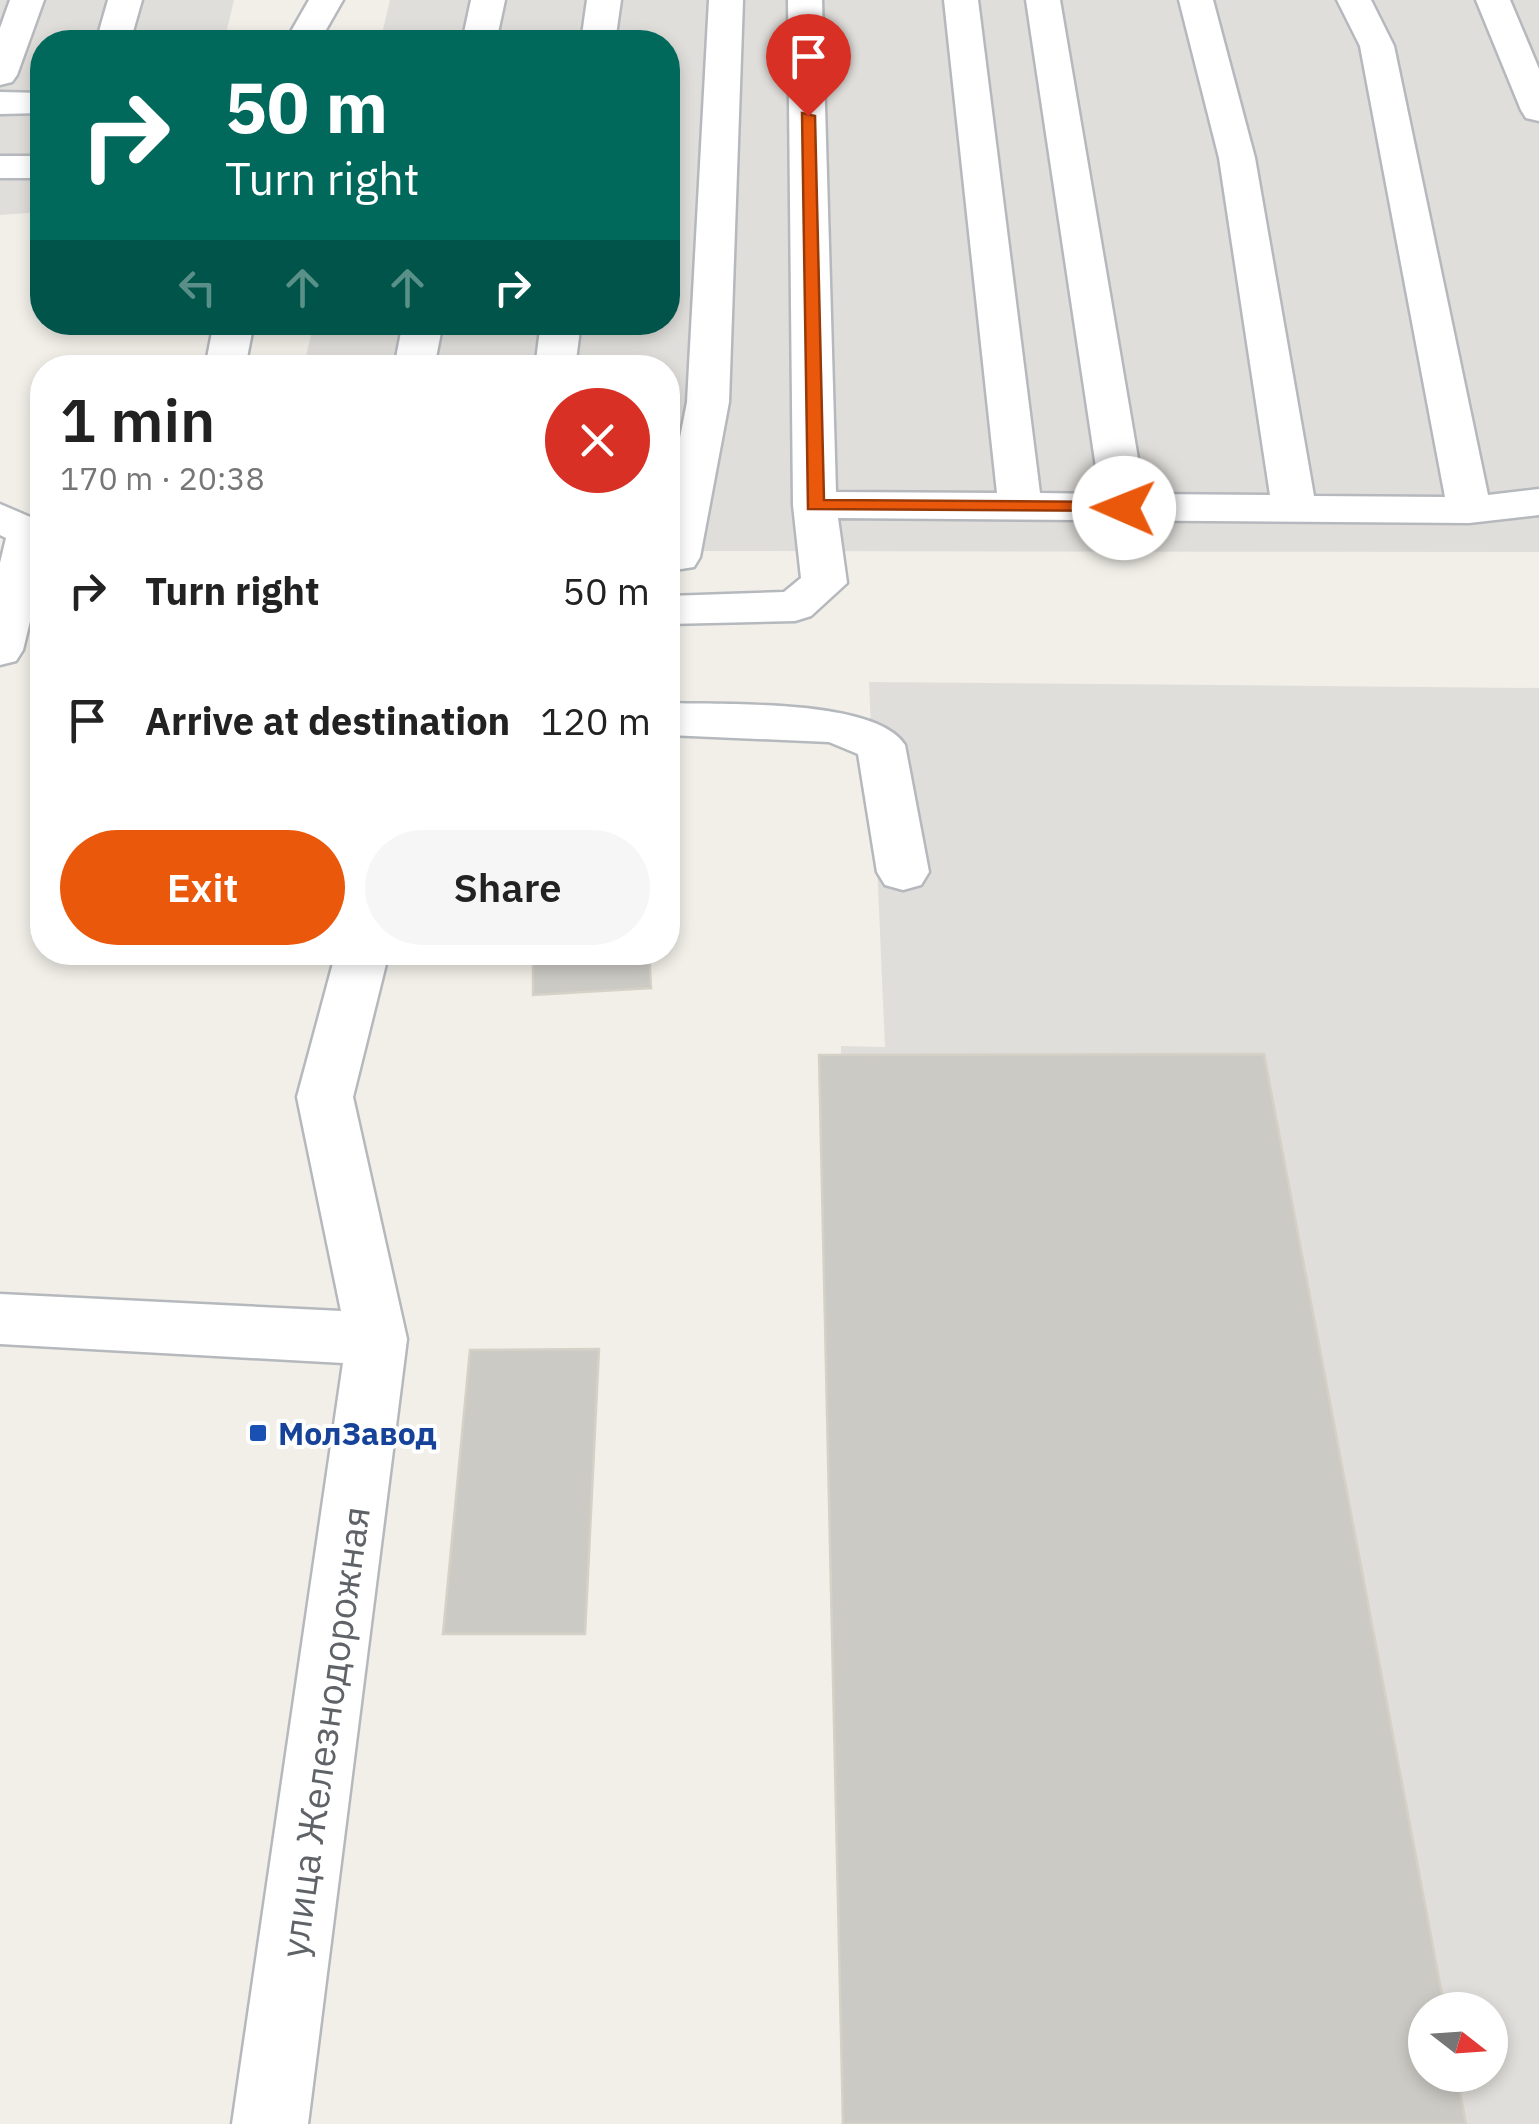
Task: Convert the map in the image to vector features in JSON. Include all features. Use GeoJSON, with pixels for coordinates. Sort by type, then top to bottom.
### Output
{"type":"FeatureCollection","features":[{"type":"Feature","properties":{"kind":"street"},"geometry":{"type":"LineString","coordinates":[[0,75],[28,0]]}},
{"type":"Feature","properties":{"kind":"street"},"geometry":{"type":"LineString","coordinates":[[117,30],[125,0]]}},
{"type":"Feature","properties":{"kind":"street"},"geometry":{"type":"LineString","coordinates":[[309,30],[326,0]]}},
{"type":"Feature","properties":{"kind":"street"},"geometry":{"type":"LineString","coordinates":[[482,30],[488,0]]}},
{"type":"Feature","properties":{"kind":"street"},"geometry":{"type":"LineString","coordinates":[[600,30],[604,0]]}},
{"type":"Feature","properties":{"kind":"street"},"geometry":{"type":"LineString","coordinates":[[680,547],[708,402],[726,0]]}},
{"type":"Feature","properties":{"kind":"street"},"geometry":{"type":"LineString","coordinates":[[680,610],[795,606],[824,583],[815,505],[806,0]]}},
{"type":"Feature","properties":{"kind":"street"},"geometry":{"type":"LineString","coordinates":[[960,0],[1020,506]]}},
{"type":"Feature","properties":{"kind":"street"},"geometry":{"type":"LineString","coordinates":[[1043,0],[1124,508]]}},
{"type":"Feature","properties":{"kind":"street"},"geometry":{"type":"LineString","coordinates":[[1196,0],[1238,158],[1294,509]]}},
{"type":"Feature","properties":{"kind":"street"},"geometry":{"type":"LineString","coordinates":[[1354,0],[1377,46],[1469,510]]}},
{"type":"Feature","properties":{"kind":"street"},"geometry":{"type":"LineString","coordinates":[[1493,0],[1539,110]]}},
{"type":"Feature","properties":{"kind":"street"},"geometry":{"type":"LineString","coordinates":[[0,103],[30,103]]}},
{"type":"Feature","properties":{"kind":"street"},"geometry":{"type":"LineString","coordinates":[[0,167],[30,167]]}},
{"type":"Feature","properties":{"kind":"street"},"geometry":{"type":"LineString","coordinates":[[815,505],[1469,510],[1539,502]]}},
{"type":"Feature","properties":{"kind":"street"},"geometry":{"type":"LineString","coordinates":[[0,650],[30,532],[16,512]]}},
{"type":"Feature","properties":{"kind":"street"},"geometry":{"type":"LineString","coordinates":[[680,720],[836,726],[882,745],[902,872]]}},
{"type":"Feature","properties":{"kind":"street","name":"улица Железнодорожная"},"geometry":{"type":"LineString","coordinates":[[270,2124],[377,1339],[325,1096],[360,965]]}},
{"type":"Feature","properties":{"kind":"street"},"geometry":{"type":"LineString","coordinates":[[0,1320],[377,1339]]}},
{"type":"Feature","properties":{"kind":"shaded area"},"geometry":{"type":"Polygon","coordinates":[[[0,0],[234,0],[227,30],[30,30],[30,213],[0,215],[0,0]]]}},
{"type":"Feature","properties":{"kind":"shaded area"},"geometry":{"type":"Polygon","coordinates":[[[390,0],[1539,0],[1539,552],[680,551],[680,355],[306,355],[311,335],[680,335],[680,30],[383,30],[390,0]]]}},
{"type":"Feature","properties":{"kind":"shaded area"},"geometry":{"type":"Polygon","coordinates":[[[869,682],[1539,688],[1539,2124],[938,2124],[850,1732],[841,1046],[885,1047],[869,682]]]}},
{"type":"Feature","properties":{"kind":"building"},"geometry":{"type":"Polygon","coordinates":[[[533,965],[650,965],[651,988],[533,995],[533,965]]]}},
{"type":"Feature","properties":{"kind":"building"},"geometry":{"type":"Polygon","coordinates":[[[1264,1054],[1442,1992],[1408,1992],[1408,2092],[1460,2092],[1466,2124],[843,2124],[819,1055],[1264,1054]]]}},
{"type":"Feature","properties":{"kind":"building"},"geometry":{"type":"Polygon","coordinates":[[[599,1349],[585,1634],[443,1634],[470,1350],[599,1349]]]}},
{"type":"Feature","properties":{"kind":"place","name":"МолЗавод"},"geometry":{"type":"Point","coordinates":[258,1433]}},
{"type":"Feature","properties":{"kind":"route"},"geometry":{"type":"LineString","coordinates":[[808,116],[815,505],[1124,508]]}}]}
